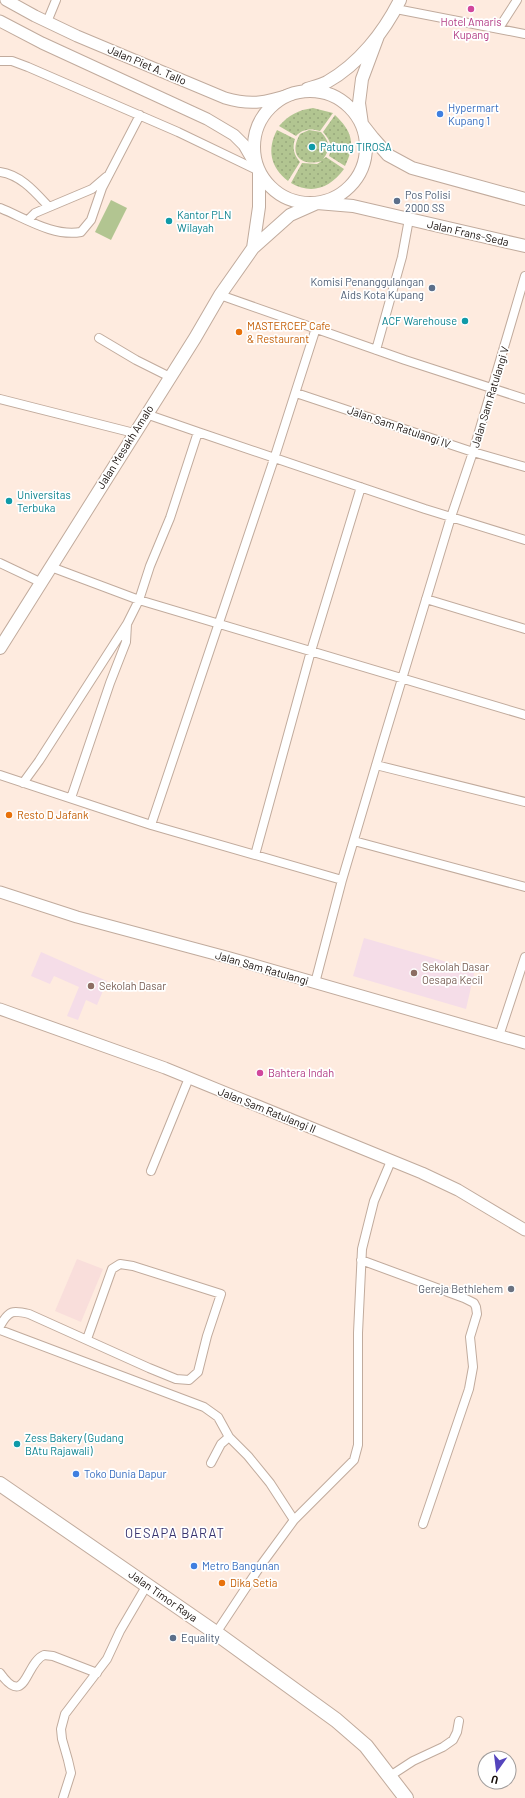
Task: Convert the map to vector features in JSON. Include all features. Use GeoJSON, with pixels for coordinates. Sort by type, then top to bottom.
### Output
{"type":"FeatureCollection","features":[{"type":"Feature","properties":{"kind":"highway","name":"Jalan Timor Raya"},"geometry":{"type":"LineString","coordinates":[[0,1484],[148,1585],[336,1720],[366,1746],[404,1795]]}},
{"type":"Feature","properties":{"kind":"main road","name":"Jalan Piet A. Tallo"},"geometry":{"type":"LineString","coordinates":[[6,0],[77,36],[232,100],[253,104],[292,94]]}},
{"type":"Feature","properties":{"kind":"main road"},"geometry":{"type":"LineString","coordinates":[[378,36],[362,79],[359,103],[367,147],[366,158],[360,175],[349,189],[340,196],[329,201],[305,203],[283,196],[273,190],[259,171],[255,159],[255,136],[258,125],[264,114],[272,106],[292,94],[326,82],[350,66],[378,36],[398,4]]}},
{"type":"Feature","properties":{"kind":"main road","name":"Jalan Piet A. Tallo"},"geometry":{"type":"LineString","coordinates":[[0,21],[42,43],[207,119],[234,135],[244,146],[259,171]]}},
{"type":"Feature","properties":{"kind":"main road"},"geometry":{"type":"LineString","coordinates":[[292,94],[304,91],[316,91],[333,96],[348,105],[388,155],[412,168],[525,199]]}},
{"type":"Feature","properties":{"kind":"main road","name":"Jalan Mesakh Amalo"},"geometry":{"type":"LineString","coordinates":[[253,248],[259,207],[259,171]]}},
{"type":"Feature","properties":{"kind":"main road","name":"Jalan Mesakh Amalo"},"geometry":{"type":"LineString","coordinates":[[0,648],[220,295],[253,248],[290,215],[317,203]]}},
{"type":"Feature","properties":{"kind":"main road","name":"Jalan Frans-Seda"},"geometry":{"type":"LineString","coordinates":[[317,203],[353,206],[525,246]]}},
{"type":"Feature","properties":{"kind":"main road","name":"Jalan Sam Ratulangi"},"geometry":{"type":"LineString","coordinates":[[0,892],[77,917],[525,1043]]}},
{"type":"Feature","properties":{"kind":"main road","name":"Jalan Sam Ratulangi II"},"geometry":{"type":"LineString","coordinates":[[0,1009],[165,1068],[422,1173],[458,1190],[525,1230]]}},
{"type":"Feature","properties":{"kind":"street"},"geometry":{"type":"LineString","coordinates":[[47,22],[56,0]]}},
{"type":"Feature","properties":{"kind":"street"},"geometry":{"type":"LineString","coordinates":[[499,28],[517,0]]}},
{"type":"Feature","properties":{"kind":"street"},"geometry":{"type":"LineString","coordinates":[[398,4],[525,34]]}},
{"type":"Feature","properties":{"kind":"street"},"geometry":{"type":"LineString","coordinates":[[0,61],[12,61],[28,67],[140,115],[259,171]]}},
{"type":"Feature","properties":{"kind":"street"},"geometry":{"type":"LineString","coordinates":[[0,208],[46,228],[73,233],[81,232],[91,220],[109,176],[140,115]]}},
{"type":"Feature","properties":{"kind":"street"},"geometry":{"type":"LineString","coordinates":[[0,172],[11,174],[23,182],[49,207]]}},
{"type":"Feature","properties":{"kind":"street"},"geometry":{"type":"LineString","coordinates":[[28,220],[35,213],[92,189],[109,176]]}},
{"type":"Feature","properties":{"kind":"street"},"geometry":{"type":"LineString","coordinates":[[376,350],[402,257],[409,219]]}},
{"type":"Feature","properties":{"kind":"street","name":"Jalan Sam Ratulangi V"},"geometry":{"type":"LineString","coordinates":[[315,983],[342,880],[376,765],[451,517],[493,388],[525,276]]}},
{"type":"Feature","properties":{"kind":"street"},"geometry":{"type":"LineString","coordinates":[[220,295],[376,350],[525,399]]}},
{"type":"Feature","properties":{"kind":"street"},"geometry":{"type":"LineString","coordinates":[[151,825],[219,624],[243,546],[296,393],[316,328]]}},
{"type":"Feature","properties":{"kind":"street"},"geometry":{"type":"LineString","coordinates":[[98,338],[136,360],[170,377]]}},
{"type":"Feature","properties":{"kind":"street","name":"Jalan Sam Ratulangi IV"},"geometry":{"type":"LineString","coordinates":[[296,393],[473,452],[525,467]]}},
{"type":"Feature","properties":{"kind":"street"},"geometry":{"type":"LineString","coordinates":[[0,399],[134,433]]}},
{"type":"Feature","properties":{"kind":"street"},"geometry":{"type":"LineString","coordinates":[[146,414],[274,459],[525,540]]}},
{"type":"Feature","properties":{"kind":"street"},"geometry":{"type":"LineString","coordinates":[[23,783],[39,761],[127,624],[139,600],[150,566],[170,518],[198,432]]}},
{"type":"Feature","properties":{"kind":"street"},"geometry":{"type":"LineString","coordinates":[[255,854],[311,651],[361,486]]}},
{"type":"Feature","properties":{"kind":"street"},"geometry":{"type":"LineString","coordinates":[[0,563],[40,582]]}},
{"type":"Feature","properties":{"kind":"street"},"geometry":{"type":"LineString","coordinates":[[51,567],[139,600],[525,715]]}},
{"type":"Feature","properties":{"kind":"street"},"geometry":{"type":"LineString","coordinates":[[426,599],[525,629]]}},
{"type":"Feature","properties":{"kind":"street"},"geometry":{"type":"LineString","coordinates":[[71,798],[110,683],[126,642],[127,624]]}},
{"type":"Feature","properties":{"kind":"street"},"geometry":{"type":"LineString","coordinates":[[376,765],[525,802]]}},
{"type":"Feature","properties":{"kind":"street"},"geometry":{"type":"LineString","coordinates":[[0,775],[151,825],[342,880]]}},
{"type":"Feature","properties":{"kind":"street"},"geometry":{"type":"LineString","coordinates":[[354,841],[525,887]]}},
{"type":"Feature","properties":{"kind":"street"},"geometry":{"type":"LineString","coordinates":[[499,1036],[525,957]]}},
{"type":"Feature","properties":{"kind":"street"},"geometry":{"type":"LineString","coordinates":[[151,1171],[189,1078]]}},
{"type":"Feature","properties":{"kind":"street"},"geometry":{"type":"LineString","coordinates":[[216,1633],[261,1565],[294,1520],[354,1460],[358,1445],[357,1356],[360,1260],[365,1231],[374,1201],[391,1161]]}},
{"type":"Feature","properties":{"kind":"street"},"geometry":{"type":"LineString","coordinates":[[360,1260],[464,1298],[474,1303],[476,1307],[476,1314],[470,1337],[472,1367],[469,1389],[423,1524]]}},
{"type":"Feature","properties":{"kind":"street"},"geometry":{"type":"LineString","coordinates":[[0,1326],[8,1314],[14,1311],[30,1314],[149,1368],[176,1379],[189,1380],[198,1372],[207,1336],[221,1294],[133,1266],[120,1264],[112,1269],[87,1339]]}},
{"type":"Feature","properties":{"kind":"street"},"geometry":{"type":"LineString","coordinates":[[0,1330],[204,1407],[218,1418],[229,1437],[248,1456],[270,1483],[294,1520]]}},
{"type":"Feature","properties":{"kind":"street"},"geometry":{"type":"LineString","coordinates":[[211,1463],[221,1444],[229,1437]]}},
{"type":"Feature","properties":{"kind":"street"},"geometry":{"type":"LineString","coordinates":[[63,1798],[70,1773],[62,1740],[62,1723],[69,1708],[107,1659],[120,1631],[148,1585]]}},
{"type":"Feature","properties":{"kind":"street"},"geometry":{"type":"LineString","coordinates":[[0,1673],[8,1684],[11,1686],[18,1686],[25,1680],[39,1658],[44,1654],[54,1656],[97,1673]]}},
{"type":"Feature","properties":{"kind":"street"},"geometry":{"type":"LineString","coordinates":[[390,1776],[413,1761],[443,1748],[453,1740],[457,1732],[459,1721]]}},
{"type":"Feature","properties":{"kind":"shaded area","name":"Sekolah Dasar Oesapa Kecil"},"geometry":{"type":"Polygon","coordinates":[[[364,938],[475,970],[466,1009],[353,976],[364,938]]]}},
{"type":"Feature","properties":{"kind":"shaded area","name":"Sekolah Dasar"},"geometry":{"type":"Polygon","coordinates":[[[41,952],[107,981],[97,1005],[86,1000],[78,1020],[67,1016],[79,987],[54,976],[50,984],[31,976],[41,952]]]}},
{"type":"Feature","properties":{"kind":"shaded area"},"geometry":{"type":"Polygon","coordinates":[[[77,1259],[103,1269],[81,1322],[55,1311],[77,1259]]]}},
{"type":"Feature","properties":{"kind":"green space"},"geometry":{"type":"Polygon","coordinates":[[[313,108],[333,113],[320,131],[307,130],[296,136],[279,126],[294,114],[313,108]]]}},
{"type":"Feature","properties":{"kind":"green space"},"geometry":{"type":"Polygon","coordinates":[[[335,115],[349,132],[351,144],[345,166],[329,156],[331,149],[330,143],[323,132],[335,115]]]}},
{"type":"Feature","properties":{"kind":"green space"},"geometry":{"type":"Polygon","coordinates":[[[277,130],[295,139],[294,151],[300,162],[288,181],[277,170],[272,157],[272,144],[277,130]]]}},
{"type":"Feature","properties":{"kind":"green space"},"geometry":{"type":"Polygon","coordinates":[[[309,130],[321,132],[328,142],[328,149],[323,159],[326,157],[344,169],[339,176],[327,185],[313,189],[306,189],[291,183],[302,163],[317,164],[322,161],[303,161],[296,153],[295,148],[300,134],[309,130]]]}},
{"type":"Feature","properties":{"kind":"green space"},"geometry":{"type":"Polygon","coordinates":[[[111,200],[127,208],[111,240],[95,232],[111,200]]]}},
{"type":"Feature","properties":{"kind":"place","name":"Hotel Amaris Kupang"},"geometry":{"type":"Point","coordinates":[471,9]}},
{"type":"Feature","properties":{"kind":"place","name":"Hypermart Kupang 1"},"geometry":{"type":"Point","coordinates":[440,114]}},
{"type":"Feature","properties":{"kind":"place","name":"Patung TIROSA"},"geometry":{"type":"Point","coordinates":[312,147]}},
{"type":"Feature","properties":{"kind":"place","name":"Pos Polisi 2000 SS"},"geometry":{"type":"Point","coordinates":[397,201]}},
{"type":"Feature","properties":{"kind":"place","name":"Kantor PLN Wilayah"},"geometry":{"type":"Point","coordinates":[169,221]}},
{"type":"Feature","properties":{"kind":"place","name":"Komisi Penanggulangan Aids Kota Kupang"},"geometry":{"type":"Point","coordinates":[432,288]}},
{"type":"Feature","properties":{"kind":"place","name":"ACF Warehouse"},"geometry":{"type":"Point","coordinates":[465,321]}},
{"type":"Feature","properties":{"kind":"place","name":"MASTERCEP Cafe & Restaurant"},"geometry":{"type":"Point","coordinates":[239,332]}},
{"type":"Feature","properties":{"kind":"place","name":"Universitas Terbuka"},"geometry":{"type":"Point","coordinates":[9,501]}},
{"type":"Feature","properties":{"kind":"place","name":"Resto D Jafank"},"geometry":{"type":"Point","coordinates":[9,815]}},
{"type":"Feature","properties":{"kind":"place","name":"Sekolah Dasar Oesapa Kecil"},"geometry":{"type":"Point","coordinates":[414,973]}},
{"type":"Feature","properties":{"kind":"place","name":"Sekolah Dasar"},"geometry":{"type":"Point","coordinates":[91,986]}},
{"type":"Feature","properties":{"kind":"place","name":"Bahtera Indah"},"geometry":{"type":"Point","coordinates":[260,1073]}},
{"type":"Feature","properties":{"kind":"place","name":"Gereja Bethlehem"},"geometry":{"type":"Point","coordinates":[511,1289]}},
{"type":"Feature","properties":{"kind":"place","name":"Zess Bakery (Gudang BAtu Rajawali)"},"geometry":{"type":"Point","coordinates":[17,1444]}},
{"type":"Feature","properties":{"kind":"place","name":"Toko Dunia Dapur"},"geometry":{"type":"Point","coordinates":[76,1474]}},
{"type":"Feature","properties":{"kind":"place","name":"Metro Bangunan"},"geometry":{"type":"Point","coordinates":[194,1566]}},
{"type":"Feature","properties":{"kind":"place","name":"Dika Setia"},"geometry":{"type":"Point","coordinates":[222,1583]}},
{"type":"Feature","properties":{"kind":"place","name":"Equality"},"geometry":{"type":"Point","coordinates":[173,1638]}},
{"type":"Feature","properties":{"kind":"district","name":"OESAPA BARAT"},"geometry":{"type":"Point","coordinates":[175,1533]}}]}
